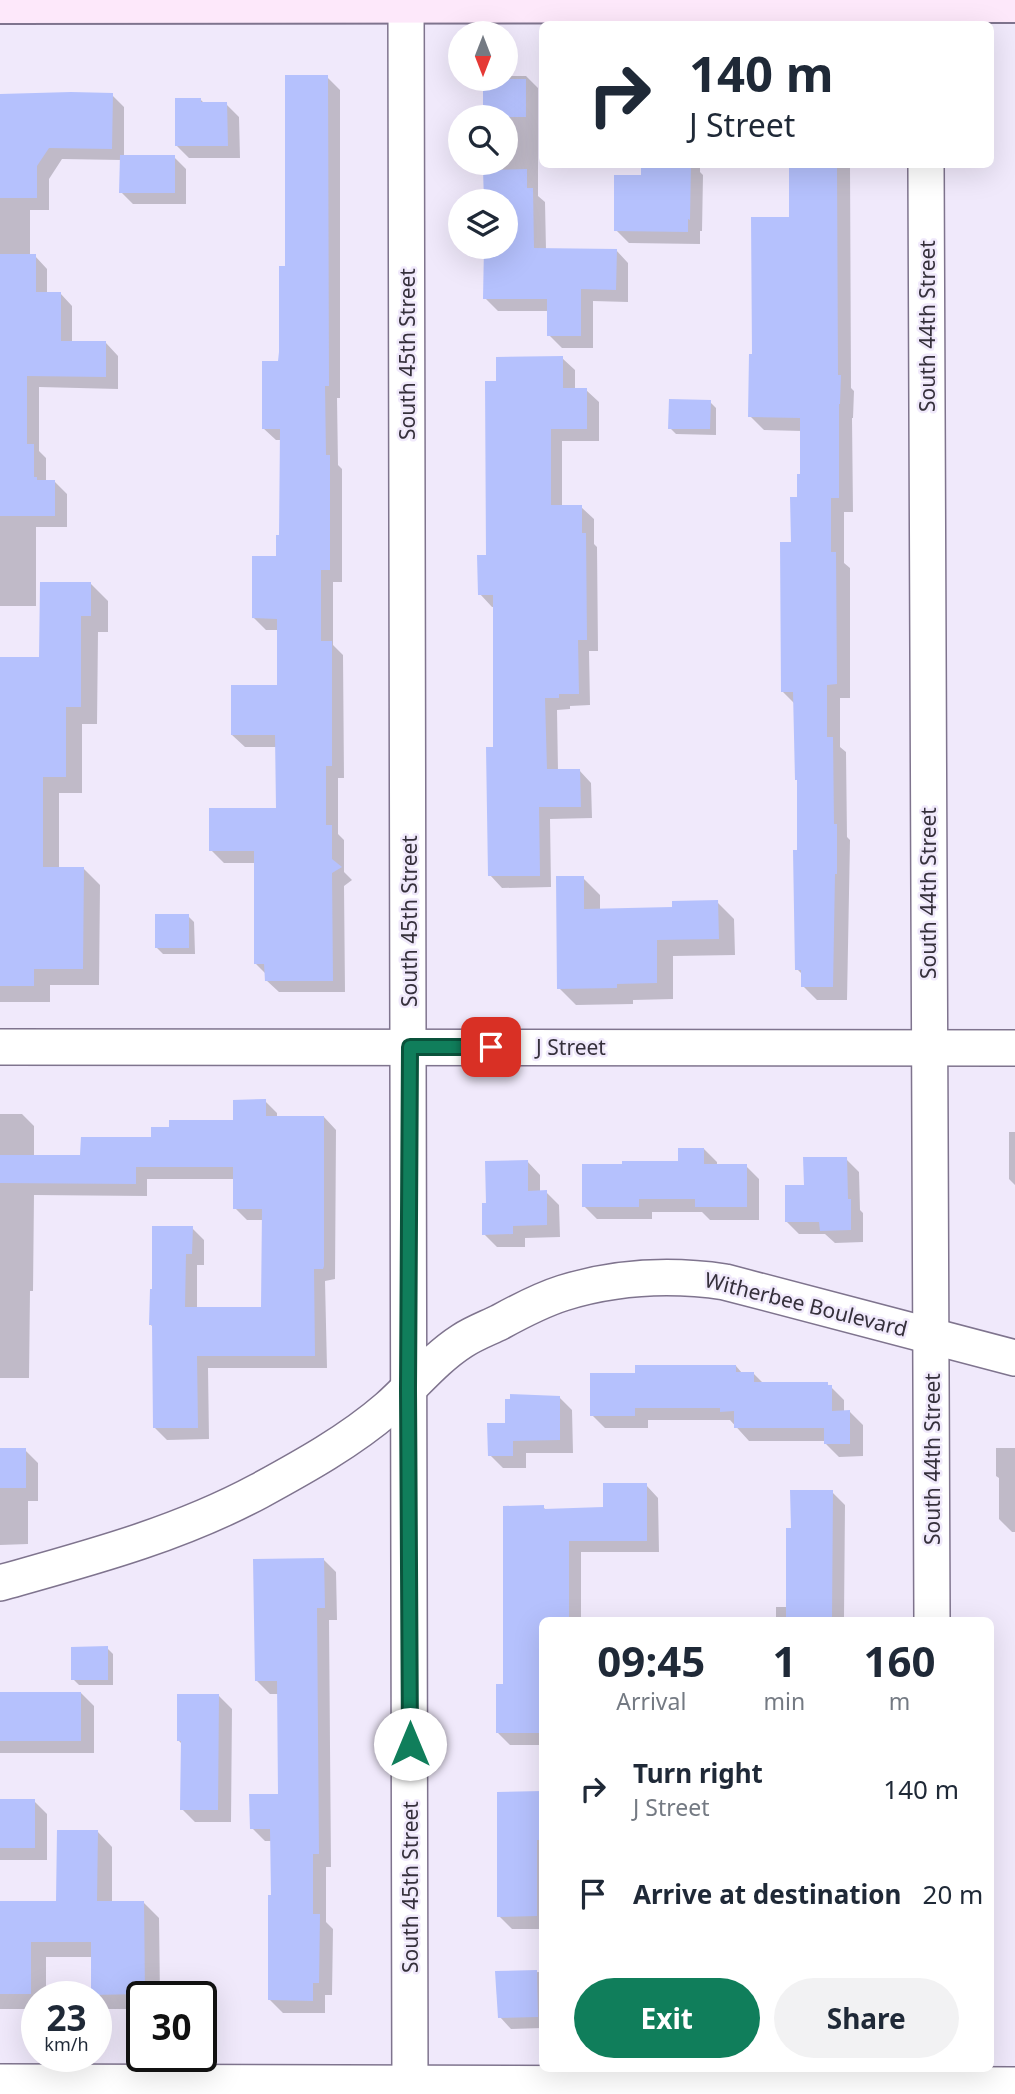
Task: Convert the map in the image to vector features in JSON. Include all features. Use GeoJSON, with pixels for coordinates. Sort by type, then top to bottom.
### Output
{"type":"FeatureCollection","features":[{"type":"Feature","properties":{"kind":"main road"},"geometry":{"type":"LineString","coordinates":[[0,4],[406,2],[926,9],[1015,3]]}},
{"type":"Feature","properties":{"kind":"street","name":"South 45th Street"},"geometry":{"type":"LineString","coordinates":[[406,2],[410,2089]]}},
{"type":"Feature","properties":{"kind":"street","name":"South 44th Street"},"geometry":{"type":"LineString","coordinates":[[926,168],[932,1617]]}},
{"type":"Feature","properties":{"kind":"street","name":"J Street"},"geometry":{"type":"LineString","coordinates":[[0,1047],[1015,1048]]}},
{"type":"Feature","properties":{"kind":"street","name":"Witherbee Boulevard"},"geometry":{"type":"LineString","coordinates":[[0,1583],[141,1542],[219,1511],[357,1431],[388,1408],[431,1366],[463,1341],[526,1309],[586,1287],[637,1278],[694,1277],[725,1282],[1015,1358]]}},
{"type":"Feature","properties":{"kind":"street"},"geometry":{"type":"LineString","coordinates":[[0,2082],[410,2089],[932,2082],[1015,2085]]}},
{"type":"Feature","properties":{"kind":"building"},"geometry":{"type":"Polygon","coordinates":[[[285,75],[328,75],[329,386],[325,386],[326,455],[330,455],[330,570],[321,570],[321,641],[332,641],[332,766],[326,766],[326,825],[332,825],[332,859],[342,867],[332,873],[333,981],[265,981],[264,964],[254,964],[254,851],[209,851],[209,808],[276,808],[275,735],[231,735],[231,685],[277,685],[277,619],[252,618],[252,556],[276,556],[276,535],[279,535],[280,429],[262,429],[262,361],[278,361],[279,352],[279,266],[285,266],[285,75]]]}},
{"type":"Feature","properties":{"kind":"building"},"geometry":{"type":"Polygon","coordinates":[[[518,79],[526,79],[526,117],[518,117],[518,105],[483,105],[483,91],[518,91],[518,79]]]}},
{"type":"Feature","properties":{"kind":"building"},"geometry":{"type":"Polygon","coordinates":[[[113,93],[112,149],[49,148],[37,166],[37,198],[0,198],[0,94],[113,93]]]}},
{"type":"Feature","properties":{"kind":"building"},"geometry":{"type":"Polygon","coordinates":[[[175,98],[227,102],[228,146],[175,146],[175,98]]]}},
{"type":"Feature","properties":{"kind":"building"},"geometry":{"type":"Polygon","coordinates":[[[120,155],[175,155],[175,193],[119,193],[120,155]]]}},
{"type":"Feature","properties":{"kind":"building"},"geometry":{"type":"Polygon","coordinates":[[[641,168],[691,168],[688,232],[614,231],[614,175],[641,175],[641,168]]]}},
{"type":"Feature","properties":{"kind":"building"},"geometry":{"type":"Polygon","coordinates":[[[789,168],[837,168],[838,375],[841,375],[839,498],[831,498],[831,552],[836,552],[837,684],[827,685],[827,737],[833,737],[834,824],[837,824],[833,987],[801,987],[801,970],[795,970],[793,850],[797,850],[797,780],[793,692],[781,692],[780,542],[791,542],[790,497],[797,497],[797,474],[800,474],[800,418],[748,417],[749,354],[752,354],[751,217],[789,217],[789,168]]]}},
{"type":"Feature","properties":{"kind":"building"},"geometry":{"type":"Polygon","coordinates":[[[518,169],[527,169],[527,188],[533,188],[534,248],[617,249],[616,290],[581,289],[581,336],[547,336],[547,299],[483,299],[484,259],[518,259],[518,189],[484,189],[483,175],[518,175],[518,169]]]}},
{"type":"Feature","properties":{"kind":"building"},"geometry":{"type":"Polygon","coordinates":[[[0,254],[36,254],[36,292],[61,292],[61,341],[106,341],[106,377],[27,376],[27,444],[34,444],[34,477],[37,477],[37,480],[55,480],[55,516],[0,516],[0,254]]]}},
{"type":"Feature","properties":{"kind":"building"},"geometry":{"type":"Polygon","coordinates":[[[563,356],[563,388],[587,388],[587,429],[551,429],[551,505],[582,505],[582,533],[586,533],[587,640],[578,640],[579,694],[559,694],[559,698],[545,698],[547,769],[580,769],[581,807],[539,807],[540,876],[488,876],[486,747],[493,747],[493,595],[478,595],[477,555],[486,555],[485,381],[496,381],[496,357],[563,356]]]}},
{"type":"Feature","properties":{"kind":"building"},"geometry":{"type":"Polygon","coordinates":[[[669,399],[711,400],[710,429],[668,429],[669,399]]]}},
{"type":"Feature","properties":{"kind":"building"},"geometry":{"type":"Polygon","coordinates":[[[40,582],[91,582],[91,616],[81,616],[81,707],[66,707],[66,777],[43,777],[43,867],[84,867],[83,969],[34,969],[34,986],[0,986],[0,657],[39,657],[40,582]]]}},
{"type":"Feature","properties":{"kind":"building"},"geometry":{"type":"Polygon","coordinates":[[[556,876],[584,876],[584,909],[672,907],[672,901],[718,900],[719,939],[657,940],[657,983],[617,984],[617,988],[557,989],[556,876]]]}},
{"type":"Feature","properties":{"kind":"building"},"geometry":{"type":"Polygon","coordinates":[[[155,914],[189,914],[189,948],[155,948],[155,914]]]}},
{"type":"Feature","properties":{"kind":"building"},"geometry":{"type":"Polygon","coordinates":[[[266,1099],[266,1116],[324,1116],[324,1266],[323,1269],[314,1269],[315,1356],[197,1356],[198,1428],[153,1428],[152,1325],[149,1325],[152,1226],[193,1226],[192,1254],[186,1254],[185,1307],[261,1307],[262,1209],[233,1209],[233,1167],[136,1167],[136,1184],[0,1183],[0,1155],[80,1155],[81,1137],[151,1137],[151,1127],[169,1127],[169,1120],[233,1120],[233,1100],[266,1099]]]}},
{"type":"Feature","properties":{"kind":"building"},"geometry":{"type":"Polygon","coordinates":[[[678,1148],[704,1148],[704,1164],[747,1164],[747,1207],[695,1207],[695,1199],[639,1199],[639,1207],[582,1207],[582,1164],[678,1161],[678,1148]]]}},
{"type":"Feature","properties":{"kind":"building"},"geometry":{"type":"Polygon","coordinates":[[[803,1157],[847,1157],[851,1230],[820,1231],[819,1222],[785,1222],[785,1185],[804,1185],[803,1157]]]}},
{"type":"Feature","properties":{"kind":"building"},"geometry":{"type":"Polygon","coordinates":[[[528,1160],[528,1191],[547,1190],[547,1225],[513,1226],[513,1234],[482,1235],[482,1203],[486,1203],[485,1161],[528,1160]]]}},
{"type":"Feature","properties":{"kind":"building"},"geometry":{"type":"Polygon","coordinates":[[[635,1365],[736,1365],[736,1372],[754,1372],[754,1382],[828,1382],[828,1385],[832,1385],[832,1411],[850,1410],[850,1444],[824,1444],[824,1428],[734,1428],[734,1411],[720,1412],[720,1408],[635,1408],[635,1416],[590,1416],[590,1373],[635,1373],[635,1365]]]}},
{"type":"Feature","properties":{"kind":"building"},"geometry":{"type":"Polygon","coordinates":[[[510,1394],[560,1396],[560,1440],[513,1441],[513,1456],[488,1456],[487,1423],[505,1423],[505,1399],[510,1399],[510,1394]]]}},
{"type":"Feature","properties":{"kind":"building"},"geometry":{"type":"Polygon","coordinates":[[[0,1448],[26,1448],[26,1488],[0,1488],[0,1448]]]}},
{"type":"Feature","properties":{"kind":"building"},"geometry":{"type":"Polygon","coordinates":[[[603,1483],[647,1483],[647,1541],[569,1541],[569,1617],[539,1617],[539,1733],[496,1733],[496,1684],[503,1684],[503,1506],[544,1505],[544,1509],[603,1507],[603,1483]]]}},
{"type":"Feature","properties":{"kind":"building"},"geometry":{"type":"Polygon","coordinates":[[[790,1490],[833,1490],[832,1617],[786,1617],[786,1528],[791,1528],[790,1490]]]}},
{"type":"Feature","properties":{"kind":"building"},"geometry":{"type":"Polygon","coordinates":[[[324,1558],[325,1608],[317,1608],[319,1854],[313,1854],[313,1914],[320,1914],[319,1983],[313,1983],[313,2001],[268,2000],[270,1829],[250,1829],[249,1794],[278,1794],[277,1681],[255,1681],[253,1559],[324,1558]]]}},
{"type":"Feature","properties":{"kind":"building"},"geometry":{"type":"Polygon","coordinates":[[[108,1646],[108,1680],[71,1680],[71,1647],[108,1646]]]}},
{"type":"Feature","properties":{"kind":"building"},"geometry":{"type":"Polygon","coordinates":[[[0,1692],[81,1692],[81,1741],[0,1741],[0,1692]]]}},
{"type":"Feature","properties":{"kind":"building"},"geometry":{"type":"Polygon","coordinates":[[[177,1694],[219,1694],[218,1810],[180,1810],[181,1741],[177,1741],[177,1694]]]}},
{"type":"Feature","properties":{"kind":"building"},"geometry":{"type":"Polygon","coordinates":[[[539,1791],[537,1916],[497,1917],[497,1792],[539,1791]]]}},
{"type":"Feature","properties":{"kind":"building"},"geometry":{"type":"Polygon","coordinates":[[[0,1799],[35,1799],[35,1848],[0,1848],[0,1799]]]}},
{"type":"Feature","properties":{"kind":"building"},"geometry":{"type":"Polygon","coordinates":[[[57,1830],[98,1830],[97,1901],[144,1901],[145,1981],[126,1981],[126,1994],[112,1995],[112,1981],[91,1981],[91,1942],[31,1942],[31,1981],[21,1981],[21,1994],[0,1994],[0,1901],[56,1901],[57,1830]]]}},
{"type":"Feature","properties":{"kind":"building"},"geometry":{"type":"Polygon","coordinates":[[[537,1970],[538,2017],[498,2018],[495,1971],[537,1970]]]}},
{"type":"Feature","properties":{"kind":"route"},"geometry":{"type":"LineString","coordinates":[[410,1744],[410,1047],[491,1047]]}}]}
